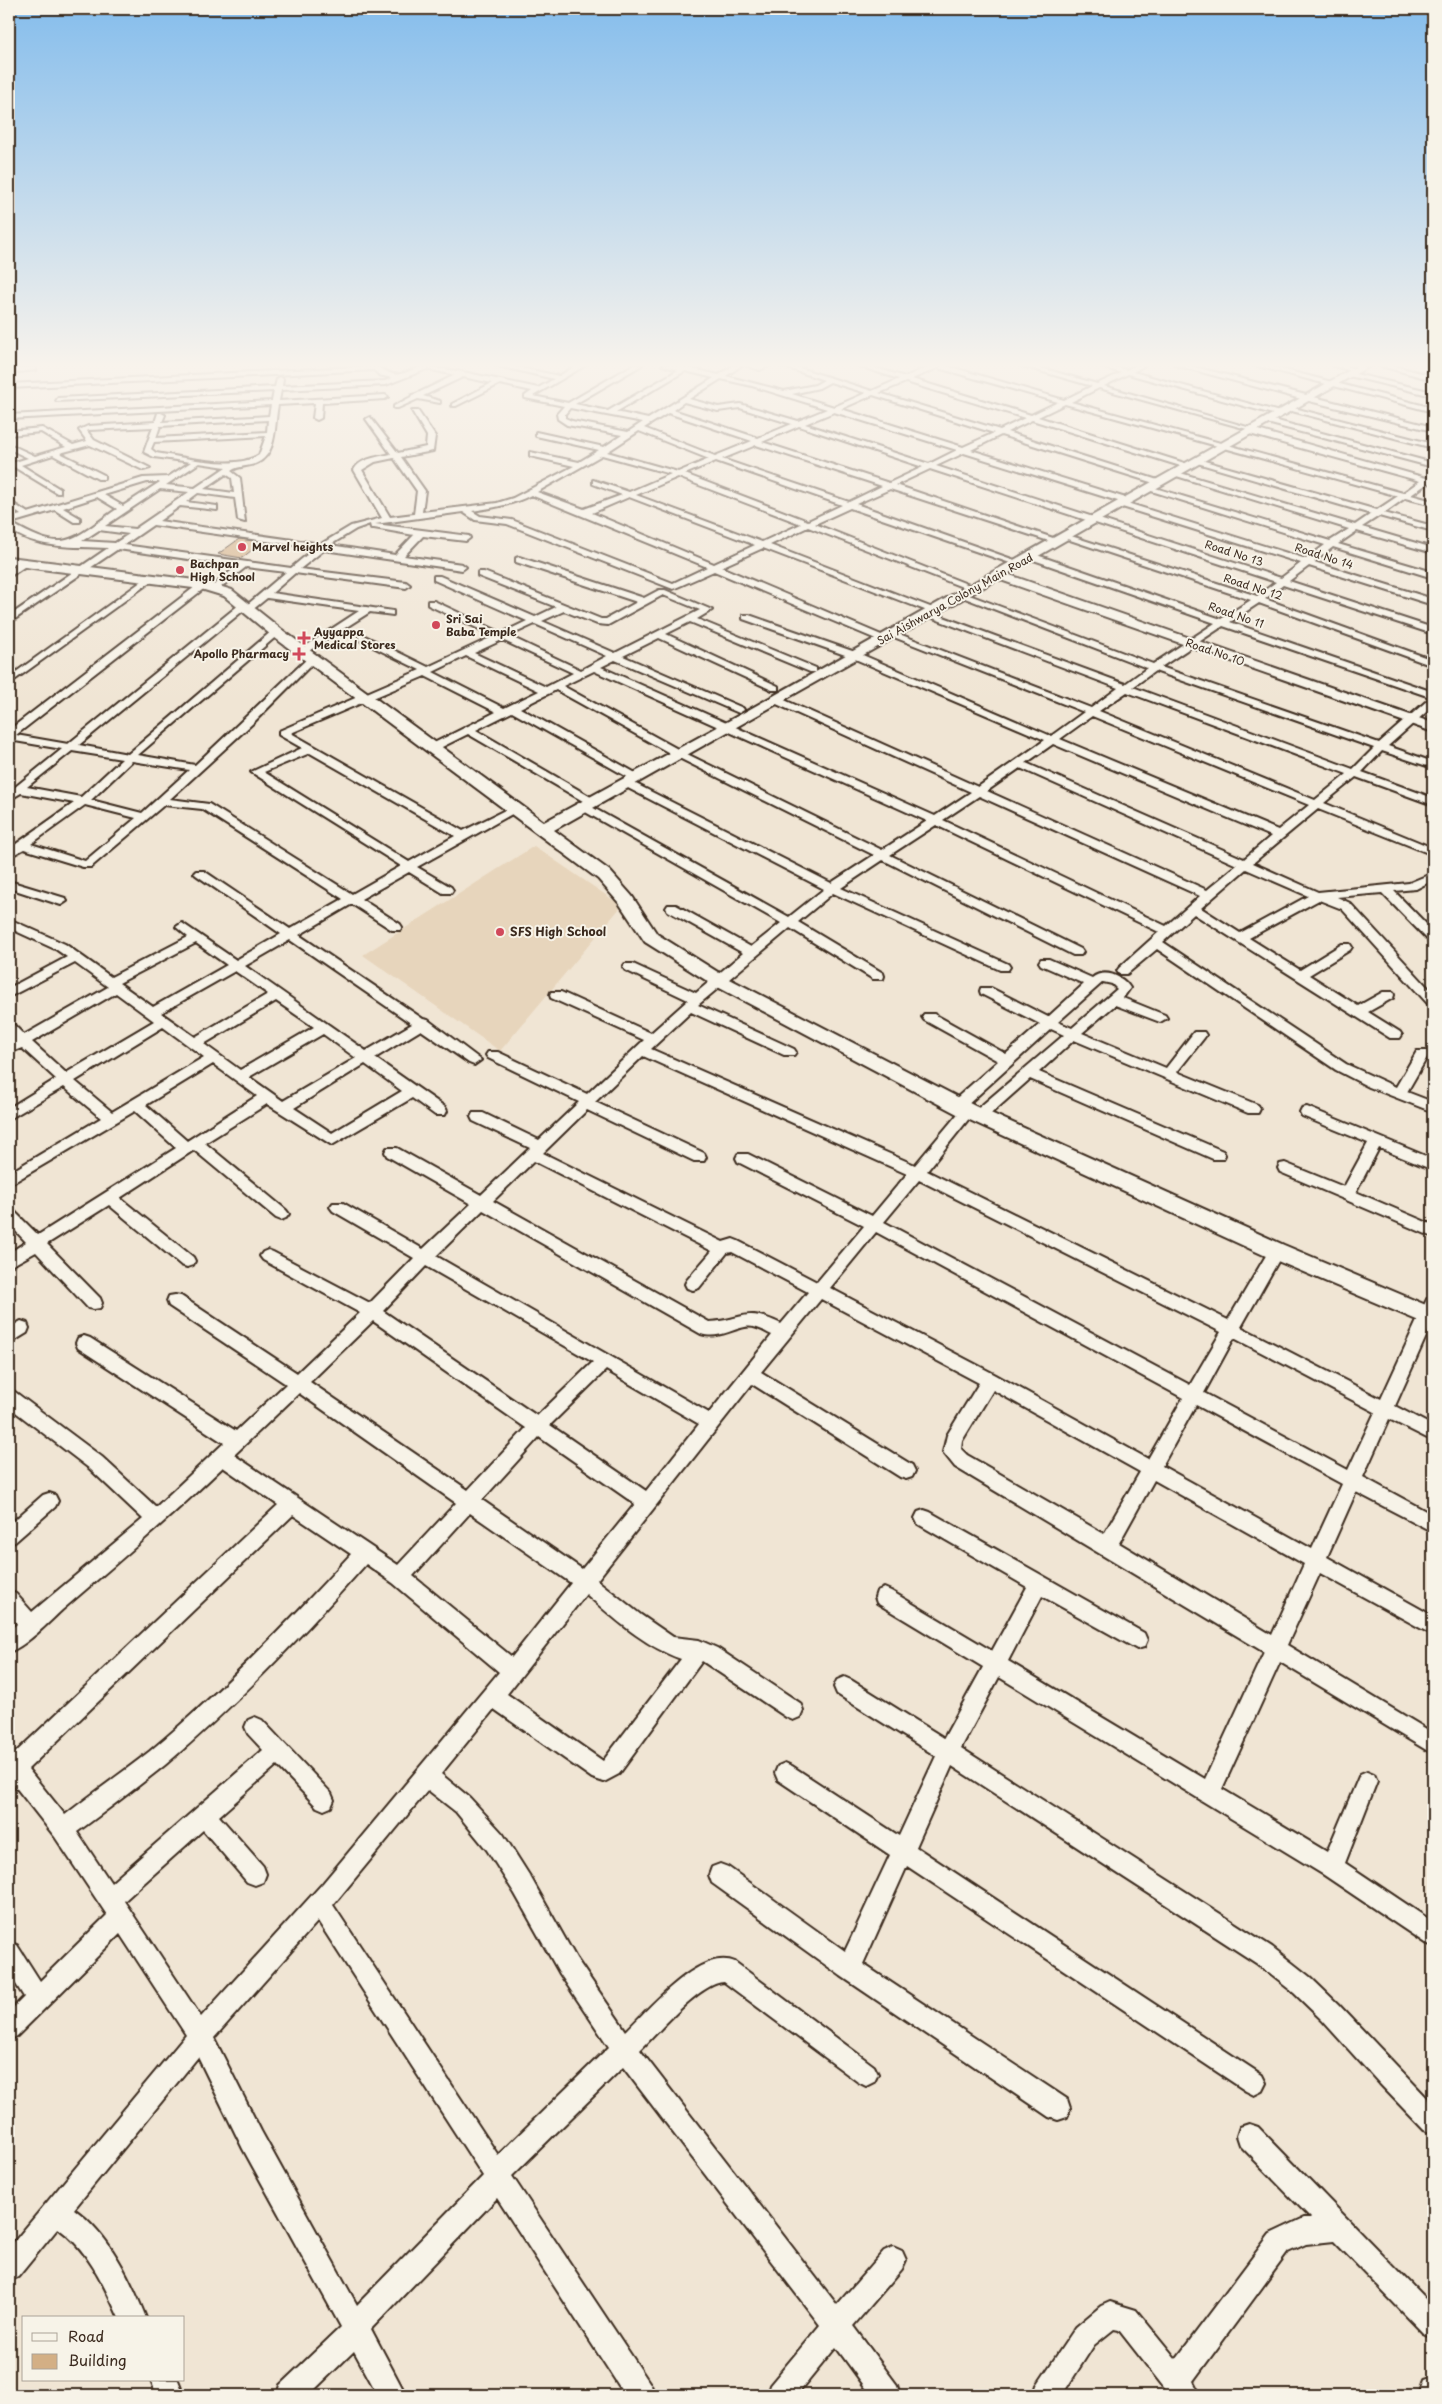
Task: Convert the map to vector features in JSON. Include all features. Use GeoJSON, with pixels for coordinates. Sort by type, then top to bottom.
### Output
{"type":"FeatureCollection","features":[{"type":"Feature","properties":{"kind":"street"},"geometry":{"type":"LineString","coordinates":[[33,477],[57,491]]}},
{"type":"Feature","properties":{"kind":"street"},"geometry":{"type":"LineString","coordinates":[[72,543],[171,477]]}},
{"type":"Feature","properties":{"kind":"street"},"geometry":{"type":"LineString","coordinates":[[9,620],[216,477]]}},
{"type":"Feature","properties":{"kind":"street"},"geometry":{"type":"LineString","coordinates":[[235,477],[242,520]]}},
{"type":"Feature","properties":{"kind":"street"},"geometry":{"type":"LineString","coordinates":[[362,477],[387,520]]}},
{"type":"Feature","properties":{"kind":"street"},"geometry":{"type":"LineString","coordinates":[[412,477],[422,491],[418,515]]}},
{"type":"Feature","properties":{"kind":"street"},"geometry":{"type":"LineString","coordinates":[[9,797],[68,747],[245,608],[266,595],[324,546],[344,532],[360,524],[466,510],[516,500],[559,477]]}},
{"type":"Feature","properties":{"kind":"street"},"geometry":{"type":"LineString","coordinates":[[583,512],[590,511],[670,477]]}},
{"type":"Feature","properties":{"kind":"street"},"geometry":{"type":"LineString","coordinates":[[686,477],[973,588]]}},
{"type":"Feature","properties":{"kind":"street","name":"Road No 11"},"geometry":{"type":"LineString","coordinates":[[770,477],[1222,622],[1433,695]]}},
{"type":"Feature","properties":{"kind":"street","name":"Road No 12"},"geometry":{"type":"LineString","coordinates":[[867,477],[1258,600],[1433,663]]}},
{"type":"Feature","properties":{"kind":"street"},"geometry":{"type":"LineString","coordinates":[[466,510],[484,520],[509,522],[559,540],[667,586],[676,585],[714,569],[907,477]]}},
{"type":"Feature","properties":{"kind":"street","name":"Road No 13"},"geometry":{"type":"LineString","coordinates":[[964,477],[1433,631]]}},
{"type":"Feature","properties":{"kind":"street","name":"Road No 14"},"geometry":{"type":"LineString","coordinates":[[1046,477],[1433,602]]}},
{"type":"Feature","properties":{"kind":"street"},"geometry":{"type":"LineString","coordinates":[[1131,477],[1332,544],[1433,575]]}},
{"type":"Feature","properties":{"kind":"street","name":"Sai Aishwarya Colony Main Road"},"geometry":{"type":"LineString","coordinates":[[542,830],[728,727],[775,694],[887,637],[1168,477]]}},
{"type":"Feature","properties":{"kind":"street"},"geometry":{"type":"LineString","coordinates":[[1185,477],[1432,549]]}},
{"type":"Feature","properties":{"kind":"street"},"geometry":{"type":"LineString","coordinates":[[1243,477],[1433,530]]}},
{"type":"Feature","properties":{"kind":"street"},"geometry":{"type":"LineString","coordinates":[[1337,477],[1433,503]]}},
{"type":"Feature","properties":{"kind":"street"},"geometry":{"type":"LineString","coordinates":[[9,523],[120,487],[151,479],[168,479]]}},
{"type":"Feature","properties":{"kind":"street"},"geometry":{"type":"LineString","coordinates":[[9,1643],[156,1518],[372,1312],[425,1257],[641,1050],[718,980],[832,888],[978,792],[1189,643],[1258,600],[1332,544],[1431,479]]}},
{"type":"Feature","properties":{"kind":"street"},"geometry":{"type":"LineString","coordinates":[[110,482],[120,487]]}},
{"type":"Feature","properties":{"kind":"street"},"geometry":{"type":"LineString","coordinates":[[596,482],[764,544],[930,612],[1126,687],[1433,802]]}},
{"type":"Feature","properties":{"kind":"street"},"geometry":{"type":"LineString","coordinates":[[158,486],[238,496]]}},
{"type":"Feature","properties":{"kind":"street"},"geometry":{"type":"LineString","coordinates":[[532,493],[583,512],[714,569],[887,637],[1092,712],[1433,852]]}},
{"type":"Feature","properties":{"kind":"street"},"geometry":{"type":"LineString","coordinates":[[98,494],[123,509]]}},
{"type":"Feature","properties":{"kind":"street"},"geometry":{"type":"LineString","coordinates":[[9,503],[28,516]]}},
{"type":"Feature","properties":{"kind":"street"},"geometry":{"type":"LineString","coordinates":[[178,503],[214,508]]}},
{"type":"Feature","properties":{"kind":"street"},"geometry":{"type":"LineString","coordinates":[[56,507],[77,520]]}},
{"type":"Feature","properties":{"kind":"street"},"geometry":{"type":"LineString","coordinates":[[151,522],[462,567]]}},
{"type":"Feature","properties":{"kind":"street"},"geometry":{"type":"LineString","coordinates":[[9,523],[30,539],[116,546],[406,585]]}},
{"type":"Feature","properties":{"kind":"street"},"geometry":{"type":"LineString","coordinates":[[360,524],[466,538]]}},
{"type":"Feature","properties":{"kind":"street"},"geometry":{"type":"LineString","coordinates":[[96,527],[135,532]]}},
{"type":"Feature","properties":{"kind":"street"},"geometry":{"type":"LineString","coordinates":[[398,557],[419,535],[418,533]]}},
{"type":"Feature","properties":{"kind":"street"},"geometry":{"type":"LineString","coordinates":[[519,560],[643,601]]}},
{"type":"Feature","properties":{"kind":"street"},"geometry":{"type":"LineString","coordinates":[[9,574],[16,562],[209,586],[228,593],[276,632],[364,698],[434,747],[604,875],[626,900],[651,938],[718,980],[968,1111],[1120,1182],[1276,1252],[1432,1312],[1385,1409],[1210,1792]]}},
{"type":"Feature","properties":{"kind":"street"},"geometry":{"type":"LineString","coordinates":[[9,736],[209,586],[244,564]]}},
{"type":"Feature","properties":{"kind":"street"},"geometry":{"type":"LineString","coordinates":[[434,747],[707,610],[662,592],[604,623],[481,574]]}},
{"type":"Feature","properties":{"kind":"street","name":"Road No 10"},"geometry":{"type":"LineString","coordinates":[[998,575],[1433,728]]}},
{"type":"Feature","properties":{"kind":"street"},"geometry":{"type":"LineString","coordinates":[[9,681],[152,578]]}},
{"type":"Feature","properties":{"kind":"street"},"geometry":{"type":"LineString","coordinates":[[438,578],[537,621],[612,657],[738,710]]}},
{"type":"Feature","properties":{"kind":"street"},"geometry":{"type":"LineString","coordinates":[[266,595],[366,608],[390,613]]}},
{"type":"Feature","properties":{"kind":"street"},"geometry":{"type":"LineString","coordinates":[[961,595],[1155,668],[1433,765]]}},
{"type":"Feature","properties":{"kind":"street"},"geometry":{"type":"LineString","coordinates":[[14,850],[87,865],[144,817],[248,721],[308,655],[366,608],[375,598]]}},
{"type":"Feature","properties":{"kind":"street"},"geometry":{"type":"LineString","coordinates":[[431,603],[580,673]]}},
{"type":"Feature","properties":{"kind":"street"},"geometry":{"type":"LineString","coordinates":[[463,836],[284,733],[426,671],[564,607]]}},
{"type":"Feature","properties":{"kind":"street"},"geometry":{"type":"LineString","coordinates":[[746,617],[854,655],[1279,835]]}},
{"type":"Feature","properties":{"kind":"street"},"geometry":{"type":"LineString","coordinates":[[690,619],[813,670]]}},
{"type":"Feature","properties":{"kind":"street"},"geometry":{"type":"LineString","coordinates":[[14,850],[83,801],[130,757],[276,632]]}},
{"type":"Feature","properties":{"kind":"street"},"geometry":{"type":"LineString","coordinates":[[659,634],[775,694],[978,792],[1210,896]]}},
{"type":"Feature","properties":{"kind":"street"},"geometry":{"type":"LineString","coordinates":[[362,638],[507,709],[632,781],[832,888],[1004,967]]}},
{"type":"Feature","properties":{"kind":"street"},"geometry":{"type":"LineString","coordinates":[[465,652],[549,688],[1077,952]]}},
{"type":"Feature","properties":{"kind":"street"},"geometry":{"type":"LineString","coordinates":[[594,667],[935,820],[1167,931]]}},
{"type":"Feature","properties":{"kind":"street"},"geometry":{"type":"LineString","coordinates":[[1123,971],[1279,835],[1355,773],[1382,746],[1433,702]]}},
{"type":"Feature","properties":{"kind":"street"},"geometry":{"type":"LineString","coordinates":[[468,729],[588,804],[878,976]]}},
{"type":"Feature","properties":{"kind":"street"},"geometry":{"type":"LineString","coordinates":[[9,736],[196,768]]}},
{"type":"Feature","properties":{"kind":"street"},"geometry":{"type":"LineString","coordinates":[[310,749],[256,772],[447,890]]}},
{"type":"Feature","properties":{"kind":"street"},"geometry":{"type":"LineString","coordinates":[[1018,763],[1317,896],[1337,901],[1346,906],[1433,1001]]}},
{"type":"Feature","properties":{"kind":"street"},"geometry":{"type":"LineString","coordinates":[[19,789],[83,801],[144,817]]}},
{"type":"Feature","properties":{"kind":"street"},"geometry":{"type":"LineString","coordinates":[[160,802],[205,806],[396,927]]}},
{"type":"Feature","properties":{"kind":"street"},"geometry":{"type":"LineString","coordinates":[[152,1013],[463,836],[515,809]]}},
{"type":"Feature","properties":{"kind":"street"},"geometry":{"type":"LineString","coordinates":[[200,873],[423,1023],[474,1060]]}},
{"type":"Feature","properties":{"kind":"street"},"geometry":{"type":"LineString","coordinates":[[1240,938],[1317,896],[1412,886],[1433,876]]}},
{"type":"Feature","properties":{"kind":"street"},"geometry":{"type":"LineString","coordinates":[[9,884],[61,901]]}},
{"type":"Feature","properties":{"kind":"street"},"geometry":{"type":"LineString","coordinates":[[1386,890],[1433,938]]}},
{"type":"Feature","properties":{"kind":"street"},"geometry":{"type":"LineString","coordinates":[[672,908],[752,953]]}},
{"type":"Feature","properties":{"kind":"street"},"geometry":{"type":"LineString","coordinates":[[1194,909],[1395,1035]]}},
{"type":"Feature","properties":{"kind":"street"},"geometry":{"type":"LineString","coordinates":[[9,923],[35,933],[61,947],[325,1138],[332,1140],[413,1091]]}},
{"type":"Feature","properties":{"kind":"street"},"geometry":{"type":"LineString","coordinates":[[182,927],[324,1026],[440,1111]]}},
{"type":"Feature","properties":{"kind":"street"},"geometry":{"type":"LineString","coordinates":[[9,1049],[113,985],[197,937]]}},
{"type":"Feature","properties":{"kind":"street"},"geometry":{"type":"LineString","coordinates":[[1156,943],[1341,1067],[1374,1084],[1433,1108]]}},
{"type":"Feature","properties":{"kind":"street"},"geometry":{"type":"LineString","coordinates":[[1300,975],[1346,947]]}},
{"type":"Feature","properties":{"kind":"street"},"geometry":{"type":"LineString","coordinates":[[9,993],[75,958]]}},
{"type":"Feature","properties":{"kind":"street"},"geometry":{"type":"LineString","coordinates":[[1045,962],[1093,984]]}},
{"type":"Feature","properties":{"kind":"street"},"geometry":{"type":"LineString","coordinates":[[629,967],[693,1003],[789,1052]]}},
{"type":"Feature","properties":{"kind":"street"},"geometry":{"type":"LineString","coordinates":[[9,2268],[200,2036],[320,1904],[513,1671],[784,1333],[968,1111],[975,1090],[1093,984],[1104,977],[1122,984],[1123,991],[1029,1074],[997,1100],[968,1111]]}},
{"type":"Feature","properties":{"kind":"street"},"geometry":{"type":"LineString","coordinates":[[986,991],[1074,1035],[1253,1109]]}},
{"type":"Feature","properties":{"kind":"street"},"geometry":{"type":"LineString","coordinates":[[195,1043],[278,994]]}},
{"type":"Feature","properties":{"kind":"street"},"geometry":{"type":"LineString","coordinates":[[556,995],[653,1039]]}},
{"type":"Feature","properties":{"kind":"street"},"geometry":{"type":"LineString","coordinates":[[1358,1012],[1388,995]]}},
{"type":"Feature","properties":{"kind":"street"},"geometry":{"type":"LineString","coordinates":[[1113,999],[1160,1018]]}},
{"type":"Feature","properties":{"kind":"street"},"geometry":{"type":"LineString","coordinates":[[929,1017],[1008,1061]]}},
{"type":"Feature","properties":{"kind":"street"},"geometry":{"type":"LineString","coordinates":[[9,1114],[164,1021]]}},
{"type":"Feature","properties":{"kind":"street"},"geometry":{"type":"LineString","coordinates":[[283,1108],[423,1023]]}},
{"type":"Feature","properties":{"kind":"street"},"geometry":{"type":"LineString","coordinates":[[240,1076],[324,1026]]}},
{"type":"Feature","properties":{"kind":"street"},"geometry":{"type":"LineString","coordinates":[[9,1028],[65,1080],[111,1119]]}},
{"type":"Feature","properties":{"kind":"street"},"geometry":{"type":"LineString","coordinates":[[1168,1074],[1199,1034]]}},
{"type":"Feature","properties":{"kind":"street"},"geometry":{"type":"LineString","coordinates":[[641,1050],[918,1173],[1231,1329],[1433,1434]]}},
{"type":"Feature","properties":{"kind":"street"},"geometry":{"type":"LineString","coordinates":[[1399,1094],[1422,1054]]}},
{"type":"Feature","properties":{"kind":"street"},"geometry":{"type":"LineString","coordinates":[[493,1055],[699,1157]]}},
{"type":"Feature","properties":{"kind":"street"},"geometry":{"type":"LineString","coordinates":[[9,1180],[214,1057]]}},
{"type":"Feature","properties":{"kind":"street"},"geometry":{"type":"LineString","coordinates":[[1029,1074],[1218,1155]]}},
{"type":"Feature","properties":{"kind":"street"},"geometry":{"type":"LineString","coordinates":[[975,1090],[997,1100]]}},
{"type":"Feature","properties":{"kind":"street"},"geometry":{"type":"LineString","coordinates":[[9,1261],[267,1097]]}},
{"type":"Feature","properties":{"kind":"street"},"geometry":{"type":"LineString","coordinates":[[136,1104],[281,1214]]}},
{"type":"Feature","properties":{"kind":"street"},"geometry":{"type":"LineString","coordinates":[[1307,1112],[1433,1165]]}},
{"type":"Feature","properties":{"kind":"street"},"geometry":{"type":"LineString","coordinates":[[478,1117],[722,1249]]}},
{"type":"Feature","properties":{"kind":"street"},"geometry":{"type":"LineString","coordinates":[[1347,1194],[1376,1141]]}},
{"type":"Feature","properties":{"kind":"street"},"geometry":{"type":"LineString","coordinates":[[392,1152],[707,1328],[723,1328],[746,1320],[762,1322],[784,1333]]}},
{"type":"Feature","properties":{"kind":"street"},"geometry":{"type":"LineString","coordinates":[[743,1158],[874,1224],[1433,1524]]}},
{"type":"Feature","properties":{"kind":"street"},"geometry":{"type":"LineString","coordinates":[[1285,1168],[1433,1231]]}},
{"type":"Feature","properties":{"kind":"street"},"geometry":{"type":"LineString","coordinates":[[109,1197],[187,1261]]}},
{"type":"Feature","properties":{"kind":"street"},"geometry":{"type":"LineString","coordinates":[[338,1207],[604,1362],[712,1422]]}},
{"type":"Feature","properties":{"kind":"street"},"geometry":{"type":"LineString","coordinates":[[9,1215],[94,1303]]}},
{"type":"Feature","properties":{"kind":"street"},"geometry":{"type":"LineString","coordinates":[[693,1284],[722,1249],[733,1245],[821,1289],[990,1380],[1433,1626]]}},
{"type":"Feature","properties":{"kind":"street"},"geometry":{"type":"LineString","coordinates":[[1108,1546],[1276,1252]]}},
{"type":"Feature","properties":{"kind":"street"},"geometry":{"type":"LineString","coordinates":[[268,1256],[372,1312],[539,1425],[647,1502]]}},
{"type":"Feature","properties":{"kind":"street"},"geometry":{"type":"LineString","coordinates":[[175,1301],[470,1501],[585,1582],[634,1622],[667,1644],[680,1648],[699,1650],[792,1710]]}},
{"type":"Feature","properties":{"kind":"street"},"geometry":{"type":"LineString","coordinates":[[84,1343],[236,1441]]}},
{"type":"Feature","properties":{"kind":"street"},"geometry":{"type":"LineString","coordinates":[[400,1577],[539,1425],[604,1362]]}},
{"type":"Feature","properties":{"kind":"street"},"geometry":{"type":"LineString","coordinates":[[752,1375],[906,1471]]}},
{"type":"Feature","properties":{"kind":"street"},"geometry":{"type":"LineString","coordinates":[[990,1380],[952,1440],[952,1452],[961,1461],[1108,1546],[1433,1744]]}},
{"type":"Feature","properties":{"kind":"street"},"geometry":{"type":"LineString","coordinates":[[9,1396],[96,1463],[156,1518]]}},
{"type":"Feature","properties":{"kind":"street"},"geometry":{"type":"LineString","coordinates":[[221,1456],[400,1577],[513,1671]]}},
{"type":"Feature","properties":{"kind":"street"},"geometry":{"type":"LineString","coordinates":[[9,1536],[50,1501]]}},
{"type":"Feature","properties":{"kind":"street"},"geometry":{"type":"LineString","coordinates":[[292,1504],[10,1768],[63,1829],[200,2036],[252,2140],[393,2395]]}},
{"type":"Feature","properties":{"kind":"street"},"geometry":{"type":"LineString","coordinates":[[924,1518],[1136,1640]]}},
{"type":"Feature","properties":{"kind":"street"},"geometry":{"type":"LineString","coordinates":[[63,1829],[170,1747],[247,1675],[322,1600],[364,1553]]}},
{"type":"Feature","properties":{"kind":"street"},"geometry":{"type":"LineString","coordinates":[[849,1968],[948,1752],[1039,1583]]}},
{"type":"Feature","properties":{"kind":"street"},"geometry":{"type":"LineString","coordinates":[[884,1597],[997,1663],[1332,1867],[1433,1935]]}},
{"type":"Feature","properties":{"kind":"street"},"geometry":{"type":"LineString","coordinates":[[9,1600],[31,1625]]}},
{"type":"Feature","properties":{"kind":"street"},"geometry":{"type":"LineString","coordinates":[[492,1696],[604,1772],[612,1767],[699,1650]]}},
{"type":"Feature","properties":{"kind":"street"},"geometry":{"type":"LineString","coordinates":[[844,1687],[1271,1961],[1302,1985],[1330,2012],[1388,2076],[1433,2121]]}},
{"type":"Feature","properties":{"kind":"street"},"geometry":{"type":"LineString","coordinates":[[254,1727],[324,1800]]}},
{"type":"Feature","properties":{"kind":"street"},"geometry":{"type":"LineString","coordinates":[[9,2028],[39,1999],[115,1909],[205,1816],[278,1750]]}},
{"type":"Feature","properties":{"kind":"street"},"geometry":{"type":"LineString","coordinates":[[785,1773],[1254,2083]]}},
{"type":"Feature","properties":{"kind":"street"},"geometry":{"type":"LineString","coordinates":[[426,1776],[463,1804],[495,1842],[523,1886],[568,1966],[625,2050],[836,2325],[887,2395]]}},
{"type":"Feature","properties":{"kind":"street"},"geometry":{"type":"LineString","coordinates":[[1332,1867],[1367,1781]]}},
{"type":"Feature","properties":{"kind":"street"},"geometry":{"type":"LineString","coordinates":[[205,1816],[255,1874]]}},
{"type":"Feature","properties":{"kind":"street"},"geometry":{"type":"LineString","coordinates":[[720,1875],[849,1968],[1058,2108]]}},
{"type":"Feature","properties":{"kind":"street"},"geometry":{"type":"LineString","coordinates":[[320,1904],[641,2395]]}},
{"type":"Feature","properties":{"kind":"street"},"geometry":{"type":"LineString","coordinates":[[9,1953],[39,1999]]}},
{"type":"Feature","properties":{"kind":"street"},"geometry":{"type":"LineString","coordinates":[[290,2395],[356,2328],[498,2176],[625,2050],[686,1991],[719,1970],[727,1970],[866,2074]]}},
{"type":"Feature","properties":{"kind":"street"},"geometry":{"type":"LineString","coordinates":[[1249,2136],[1433,2325]]}},
{"type":"Feature","properties":{"kind":"street"},"geometry":{"type":"LineString","coordinates":[[56,2212],[82,2230],[111,2272],[132,2316]]}},
{"type":"Feature","properties":{"kind":"street"},"geometry":{"type":"LineString","coordinates":[[1047,2395],[1085,2336],[1110,2315],[1127,2319],[1181,2388],[1279,2243],[1304,2231],[1338,2228]]}},
{"type":"Feature","properties":{"kind":"street"},"geometry":{"type":"LineString","coordinates":[[780,2395],[836,2325],[893,2260]]}},
{"type":"Feature","properties":{"kind":"street"},"geometry":{"type":"LineString","coordinates":[[165,2382],[171,2395]]}},
{"type":"Feature","properties":{"kind":"shaded area","name":"SFS High School"},"geometry":{"type":"Polygon","coordinates":[[[534,846],[616,902],[620,908],[500,1051],[363,955],[534,846]]]}},
{"type":"Feature","properties":{"kind":"building","name":"Marvel heights"},"geometry":{"type":"Polygon","coordinates":[[[239,539],[262,542],[242,558],[218,554],[239,539]]]}},
{"type":"Feature","properties":{"kind":"place","name":"Marvel heights"},"geometry":{"type":"Point","coordinates":[242,547]}},
{"type":"Feature","properties":{"kind":"place","name":"Bachpan High School"},"geometry":{"type":"Point","coordinates":[180,570]}},
{"type":"Feature","properties":{"kind":"place","name":"Sri Sai Baba Temple"},"geometry":{"type":"Point","coordinates":[436,625]}},
{"type":"Feature","properties":{"kind":"place","name":"Ayyappa Medical Stores"},"geometry":{"type":"Point","coordinates":[304,638]}},
{"type":"Feature","properties":{"kind":"place","name":"Apollo Pharmacy"},"geometry":{"type":"Point","coordinates":[299,654]}},
{"type":"Feature","properties":{"kind":"place","name":"SFS High School"},"geometry":{"type":"Point","coordinates":[500,932]}}]}
